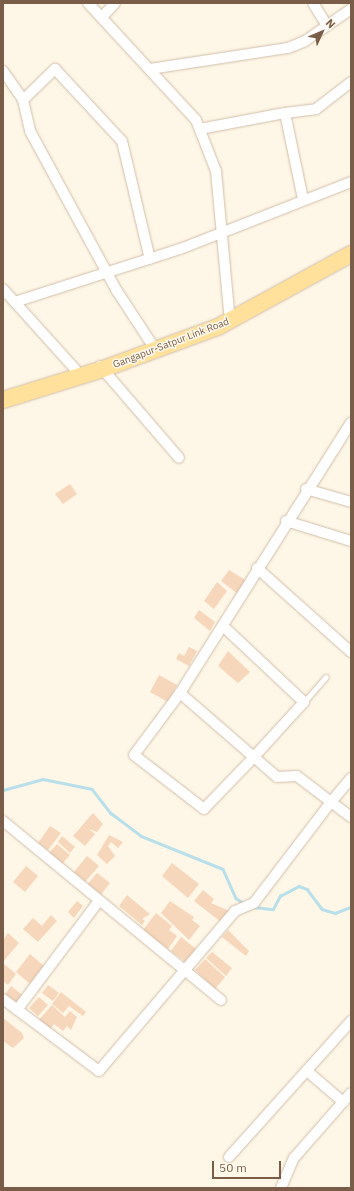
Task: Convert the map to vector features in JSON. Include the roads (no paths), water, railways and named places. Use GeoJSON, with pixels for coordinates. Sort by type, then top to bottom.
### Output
{"type":"FeatureCollection","features":[{"type":"Feature","properties":{"kind":"main road","name":"Gangapur-Satpur Link Road"},"geometry":{"type":"LineString","coordinates":[[154,346],[229,312],[317,260],[351,244]]}},
{"type":"Feature","properties":{"kind":"main road","name":"Gangapur-Satpur Link Road"},"geometry":{"type":"LineString","coordinates":[[3,400],[154,346],[230,322],[315,270],[351,254]]}},
{"type":"Feature","properties":{"kind":"main road","name":"Gangapur-Satpur Link Road"},"geometry":{"type":"LineString","coordinates":[[3,389],[75,369],[101,366]]}},
{"type":"Feature","properties":{"kind":"street"},"geometry":{"type":"LineString","coordinates":[[88,3],[196,120],[216,171],[223,232],[229,312]]}},
{"type":"Feature","properties":{"kind":"street"},"geometry":{"type":"LineString","coordinates":[[102,17],[115,3]]}},
{"type":"Feature","properties":{"kind":"street"},"geometry":{"type":"LineString","coordinates":[[313,3],[327,25]]}},
{"type":"Feature","properties":{"kind":"street"},"geometry":{"type":"LineString","coordinates":[[150,69],[288,48],[351,9]]}},
{"type":"Feature","properties":{"kind":"street"},"geometry":{"type":"LineString","coordinates":[[23,100],[55,69],[122,141],[150,259]]}},
{"type":"Feature","properties":{"kind":"street"},"geometry":{"type":"LineString","coordinates":[[3,71],[23,100],[30,131],[138,327],[154,346]]}},
{"type":"Feature","properties":{"kind":"street"},"geometry":{"type":"LineString","coordinates":[[200,129],[316,108],[351,82]]}},
{"type":"Feature","properties":{"kind":"street"},"geometry":{"type":"LineString","coordinates":[[285,113],[303,199]]}},
{"type":"Feature","properties":{"kind":"street"},"geometry":{"type":"LineString","coordinates":[[15,302],[150,259],[223,232],[303,199],[351,182]]}},
{"type":"Feature","properties":{"kind":"street"},"geometry":{"type":"LineString","coordinates":[[3,289],[75,369]]}},
{"type":"Feature","properties":{"kind":"street"},"geometry":{"type":"LineString","coordinates":[[101,366],[179,458]]}},
{"type":"Feature","properties":{"kind":"street"},"geometry":{"type":"LineString","coordinates":[[222,626],[304,702],[204,809],[134,755],[180,693],[306,489],[348,434],[351,423]]}},
{"type":"Feature","properties":{"kind":"street"},"geometry":{"type":"LineString","coordinates":[[306,489],[351,502]]}},
{"type":"Feature","properties":{"kind":"street"},"geometry":{"type":"LineString","coordinates":[[286,521],[351,541]]}},
{"type":"Feature","properties":{"kind":"street"},"geometry":{"type":"LineString","coordinates":[[257,568],[351,652]]}},
{"type":"Feature","properties":{"kind":"street"},"geometry":{"type":"LineString","coordinates":[[180,693],[277,777],[297,776],[351,817]]}},
{"type":"Feature","properties":{"kind":"street"},"geometry":{"type":"LineString","coordinates":[[3,999],[99,1071],[184,967],[235,911],[254,903],[351,778]]}},
{"type":"Feature","properties":{"kind":"street"},"geometry":{"type":"LineString","coordinates":[[3,821],[98,902],[184,967],[221,1000]]}},
{"type":"Feature","properties":{"kind":"street"},"geometry":{"type":"LineString","coordinates":[[18,1010],[98,902]]}},
{"type":"Feature","properties":{"kind":"street"},"geometry":{"type":"LineString","coordinates":[[230,1158],[351,1021]]}},
{"type":"Feature","properties":{"kind":"street"},"geometry":{"type":"LineString","coordinates":[[307,1071],[343,1102]]}},
{"type":"Feature","properties":{"kind":"street"},"geometry":{"type":"LineString","coordinates":[[281,1188],[294,1158],[351,1093]]}},
{"type":"Feature","properties":{"kind":"lane"},"geometry":{"type":"LineString","coordinates":[[304,702],[326,678]]}},
{"type":"Feature","properties":{"kind":"waterway"},"geometry":{"type":"LineString","coordinates":[[3,790],[43,779],[92,789],[111,813],[141,836],[223,869],[236,898],[245,904]]}},
{"type":"Feature","properties":{"kind":"waterway"},"geometry":{"type":"LineString","coordinates":[[253,907],[273,909],[280,896],[299,886],[307,889],[322,909],[335,913],[351,907]]}}]}
